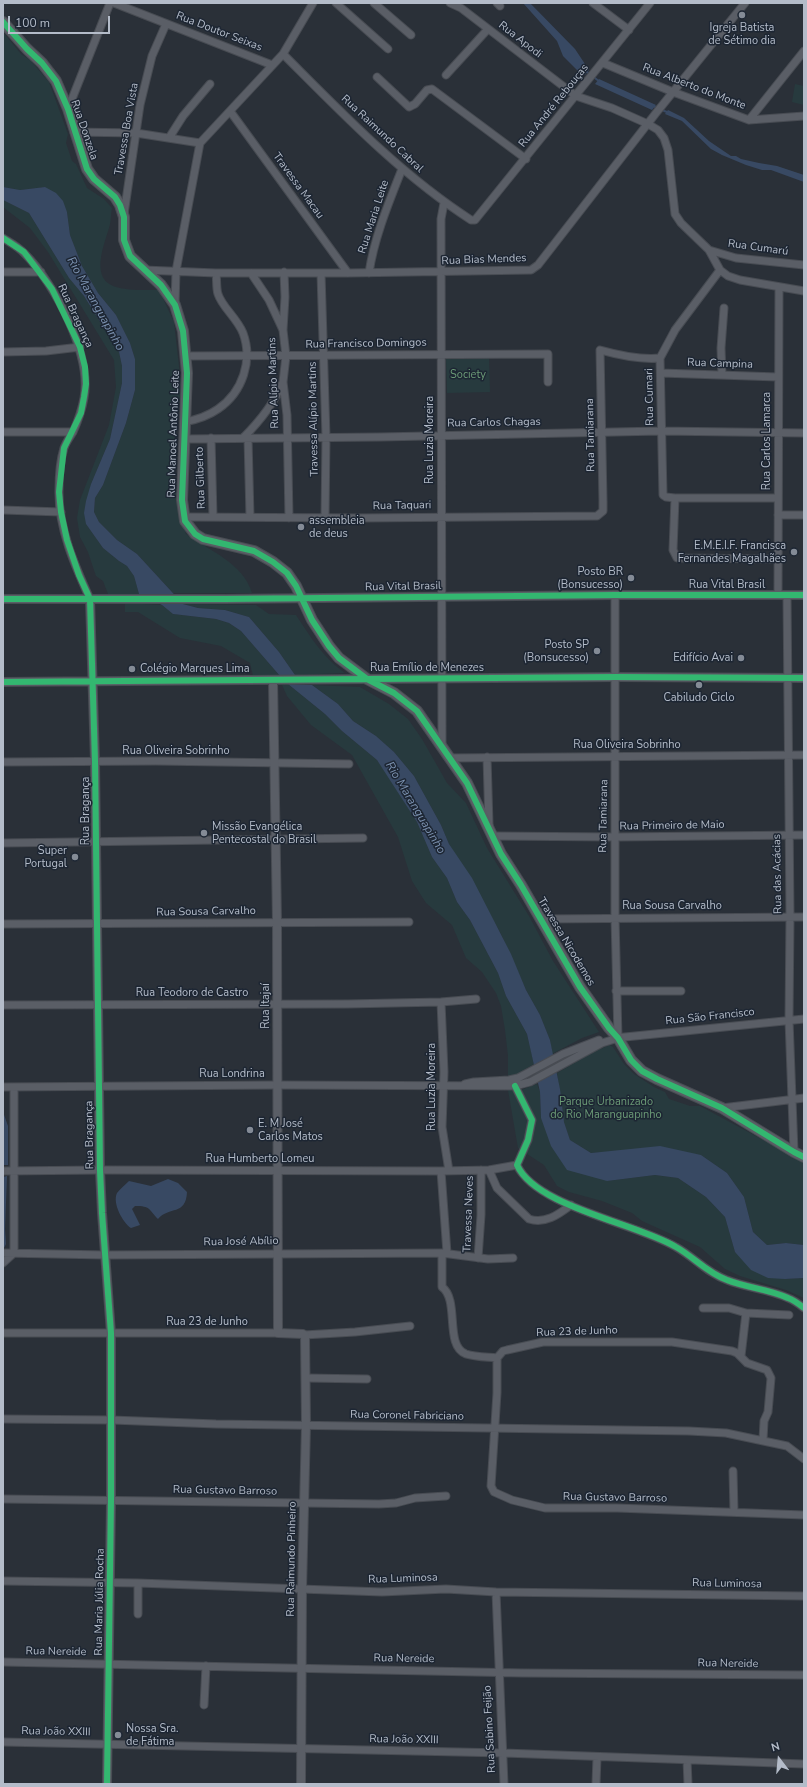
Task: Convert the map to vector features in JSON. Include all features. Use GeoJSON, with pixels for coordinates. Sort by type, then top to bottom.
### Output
{"type":"FeatureCollection","features":[{"type":"Feature","properties":{"kind":"main road","name":"Rua Donzela"},"geometry":{"type":"LineString","coordinates":[[3,22],[26,49],[42,63],[56,81],[68,109],[74,132],[87,168],[94,179],[115,197],[120,205],[124,217],[124,240],[130,256],[161,285],[174,305]]}},
{"type":"Feature","properties":{"kind":"main road","name":"Rua Manoel Antônio Leite"},"geometry":{"type":"LineString","coordinates":[[174,305],[182,331],[187,388],[184,422],[182,500],[184,517]]}},
{"type":"Feature","properties":{"kind":"main road","name":"Travessa Nicodemos"},"geometry":{"type":"LineString","coordinates":[[184,517],[188,527],[203,539],[254,551],[273,562],[287,573],[300,592],[301,598],[329,646],[339,658],[367,679],[394,693],[416,711],[466,783],[490,831],[580,987],[609,1028],[618,1038],[626,1053],[642,1071],[675,1089],[699,1097],[722,1108],[804,1157]]}},
{"type":"Feature","properties":{"kind":"street"},"geometry":{"type":"LineString","coordinates":[[68,109],[110,3]]}},
{"type":"Feature","properties":{"kind":"street","name":"Rua Doutor Seixas"},"geometry":{"type":"LineString","coordinates":[[114,3],[272,64]]}},
{"type":"Feature","properties":{"kind":"street"},"geometry":{"type":"LineString","coordinates":[[74,132],[136,133],[200,143],[272,64],[283,54],[313,3]]}},
{"type":"Feature","properties":{"kind":"street"},"geometry":{"type":"LineString","coordinates":[[336,3],[388,49]]}},
{"type":"Feature","properties":{"kind":"street"},"geometry":{"type":"LineString","coordinates":[[374,3],[412,35]]}},
{"type":"Feature","properties":{"kind":"street","name":"Rua Apodi"},"geometry":{"type":"LineString","coordinates":[[450,3],[461,8],[576,96],[612,108],[658,130],[666,142],[675,214],[681,223],[709,250]]}},
{"type":"Feature","properties":{"kind":"street"},"geometry":{"type":"LineString","coordinates":[[593,3],[629,30]]}},
{"type":"Feature","properties":{"kind":"street","name":"Rua André Rebouças"},"geometry":{"type":"LineString","coordinates":[[473,221],[477,220],[650,3]]}},
{"type":"Feature","properties":{"kind":"street","name":"Rua Bias Mendes"},"geometry":{"type":"LineString","coordinates":[[144,270],[216,273],[440,273],[531,270],[538,265],[656,113],[745,3]]}},
{"type":"Feature","properties":{"kind":"street","name":"Travessa Boa Vista"},"geometry":{"type":"LineString","coordinates":[[124,217],[140,105],[152,56],[166,24]]}},
{"type":"Feature","properties":{"kind":"street"},"geometry":{"type":"LineString","coordinates":[[446,75],[488,29]]}},
{"type":"Feature","properties":{"kind":"street"},"geometry":{"type":"LineString","coordinates":[[749,120],[804,51]]}},
{"type":"Feature","properties":{"kind":"street","name":"Rua Raimundo Cabral"},"geometry":{"type":"LineString","coordinates":[[283,54],[402,169],[444,203],[473,221]]}},
{"type":"Feature","properties":{"kind":"street","name":"Rua Alberto do Monte"},"geometry":{"type":"LineString","coordinates":[[603,63],[673,92],[749,120],[804,116]]}},
{"type":"Feature","properties":{"kind":"street"},"geometry":{"type":"LineString","coordinates":[[377,77],[409,107],[415,104],[427,90],[432,89],[526,159]]}},
{"type":"Feature","properties":{"kind":"street"},"geometry":{"type":"LineString","coordinates":[[169,138],[183,116],[210,84]]}},
{"type":"Feature","properties":{"kind":"street","name":"Travessa Macau"},"geometry":{"type":"LineString","coordinates":[[230,111],[348,273]]}},
{"type":"Feature","properties":{"kind":"street","name":"Rua Manoel Antônio Leite"},"geometry":{"type":"LineString","coordinates":[[174,305],[176,271],[200,143]]}},
{"type":"Feature","properties":{"kind":"street","name":"Rua Maria Leite"},"geometry":{"type":"LineString","coordinates":[[369,273],[389,201],[402,169]]}},
{"type":"Feature","properties":{"kind":"street","name":"Rua Luzia Moreira"},"geometry":{"type":"LineString","coordinates":[[442,747],[440,219],[444,203]]}},
{"type":"Feature","properties":{"kind":"street","name":"Rua Bragança"},"geometry":{"type":"LineString","coordinates":[[3,238],[24,252],[41,272],[52,289],[80,347],[85,367],[86,384],[80,413],[73,432],[64,448],[61,463],[59,492],[60,512],[72,556],[90,599],[96,761],[100,1170],[111,1333],[112,1420]]}},
{"type":"Feature","properties":{"kind":"street"},"geometry":{"type":"LineString","coordinates":[[709,250],[720,270],[740,280],[804,292]]}},
{"type":"Feature","properties":{"kind":"street","name":"Rua Cumarú"},"geometry":{"type":"LineString","coordinates":[[709,250],[736,258],[804,265]]}},
{"type":"Feature","properties":{"kind":"street","name":"Rua Cumari"},"geometry":{"type":"LineString","coordinates":[[676,498],[666,497],[663,493],[660,358],[676,330],[720,270]]}},
{"type":"Feature","properties":{"kind":"street"},"geometry":{"type":"LineString","coordinates":[[3,272],[41,272]]}},
{"type":"Feature","properties":{"kind":"street","name":"Rua Alípio Martins"},"geometry":{"type":"LineString","coordinates":[[284,272],[285,297],[283,330],[286,356],[283,382],[288,439],[289,518]]}},
{"type":"Feature","properties":{"kind":"street"},"geometry":{"type":"LineString","coordinates":[[184,422],[219,409],[238,389],[243,378],[247,356],[246,343],[237,321],[220,299],[217,292],[216,273]]}},
{"type":"Feature","properties":{"kind":"street"},"geometry":{"type":"LineString","coordinates":[[251,273],[269,300],[283,330]]}},
{"type":"Feature","properties":{"kind":"street","name":"Travessa Alípio Martins"},"geometry":{"type":"LineString","coordinates":[[321,273],[326,437],[325,518]]}},
{"type":"Feature","properties":{"kind":"street","name":"Rua Carlos Lamarca"},"geometry":{"type":"LineString","coordinates":[[778,595],[779,287]]}},
{"type":"Feature","properties":{"kind":"street"},"geometry":{"type":"LineString","coordinates":[[722,375],[721,348],[724,308]]}},
{"type":"Feature","properties":{"kind":"street"},"geometry":{"type":"LineString","coordinates":[[3,352],[80,347]]}},
{"type":"Feature","properties":{"kind":"street","name":"Rua Tamiarana"},"geometry":{"type":"LineString","coordinates":[[597,516],[603,511],[600,350],[650,359],[660,358]]}},
{"type":"Feature","properties":{"kind":"street","name":"Rua Francisco Domingos"},"geometry":{"type":"LineString","coordinates":[[185,356],[548,354],[548,382]]}},
{"type":"Feature","properties":{"kind":"street","name":"Rua Campina"},"geometry":{"type":"LineString","coordinates":[[661,373],[778,377]]}},
{"type":"Feature","properties":{"kind":"street"},"geometry":{"type":"LineString","coordinates":[[250,517],[246,438],[278,394],[283,382]]}},
{"type":"Feature","properties":{"kind":"street"},"geometry":{"type":"LineString","coordinates":[[3,432],[73,432]]}},
{"type":"Feature","properties":{"kind":"street","name":"Rua Carlos Chagas"},"geometry":{"type":"LineString","coordinates":[[184,439],[288,439],[326,437],[661,432],[804,433]]}},
{"type":"Feature","properties":{"kind":"street","name":"Rua Gilberto"},"geometry":{"type":"LineString","coordinates":[[211,438],[213,517]]}},
{"type":"Feature","properties":{"kind":"street"},"geometry":{"type":"LineString","coordinates":[[778,498],[676,498],[673,550],[677,558],[778,559]]}},
{"type":"Feature","properties":{"kind":"street"},"geometry":{"type":"LineString","coordinates":[[3,510],[60,512]]}},
{"type":"Feature","properties":{"kind":"street"},"geometry":{"type":"LineString","coordinates":[[778,515],[804,515]]}},
{"type":"Feature","properties":{"kind":"street","name":"Rua Taquari"},"geometry":{"type":"LineString","coordinates":[[184,517],[325,518],[597,516]]}},
{"type":"Feature","properties":{"kind":"street","name":"Rua Tamiarana"},"geometry":{"type":"LineString","coordinates":[[615,595],[615,917],[618,1038]]}},
{"type":"Feature","properties":{"kind":"street","name":"Rua Vital Brasil"},"geometry":{"type":"LineString","coordinates":[[3,599],[804,595]]}},
{"type":"Feature","properties":{"kind":"street","name":"Rua das Acácias"},"geometry":{"type":"LineString","coordinates":[[787,596],[788,835],[790,917],[789,1020],[794,1152]]}},
{"type":"Feature","properties":{"kind":"street","name":"Rua Emílio de Menezes"},"geometry":{"type":"LineString","coordinates":[[3,682],[616,677],[804,678]]}},
{"type":"Feature","properties":{"kind":"street","name":"Rua Itajaí"},"geometry":{"type":"LineString","coordinates":[[277,680],[274,762],[277,922],[276,1170],[278,1333]]}},
{"type":"Feature","properties":{"kind":"street","name":"Rua Oliveira Sobrinho"},"geometry":{"type":"LineString","coordinates":[[450,758],[804,755]]}},
{"type":"Feature","properties":{"kind":"street"},"geometry":{"type":"LineString","coordinates":[[487,757],[490,831]]}},
{"type":"Feature","properties":{"kind":"street","name":"Rua Oliveira Sobrinho"},"geometry":{"type":"LineString","coordinates":[[3,762],[274,762],[349,764]]}},
{"type":"Feature","properties":{"kind":"street","name":"Rua Primeiro de Maio"},"geometry":{"type":"LineString","coordinates":[[490,831],[615,837],[804,835]]}},
{"type":"Feature","properties":{"kind":"street"},"geometry":{"type":"LineString","coordinates":[[3,843],[363,838]]}},
{"type":"Feature","properties":{"kind":"street","name":"Rua Sousa Carvalho"},"geometry":{"type":"LineString","coordinates":[[541,919],[615,917],[804,917]]}},
{"type":"Feature","properties":{"kind":"street","name":"Rua Sousa Carvalho"},"geometry":{"type":"LineString","coordinates":[[3,924],[409,922]]}},
{"type":"Feature","properties":{"kind":"street"},"geometry":{"type":"LineString","coordinates":[[616,991],[681,991]]}},
{"type":"Feature","properties":{"kind":"street","name":"Rua Teodoro de Castro"},"geometry":{"type":"LineString","coordinates":[[3,1006],[441,1002],[476,999]]}},
{"type":"Feature","properties":{"kind":"street","name":"Rua Luzia Moreira"},"geometry":{"type":"LineString","coordinates":[[441,1002],[443,1085],[442,1127],[449,1171]]}},
{"type":"Feature","properties":{"kind":"street","name":"Rua São Francisco"},"geometry":{"type":"LineString","coordinates":[[618,1038],[804,1019]]}},
{"type":"Feature","properties":{"kind":"street"},"geometry":{"type":"LineString","coordinates":[[461,1085],[474,1082],[509,1080],[526,1074],[563,1054],[604,1039],[618,1038]]}},
{"type":"Feature","properties":{"kind":"street"},"geometry":{"type":"LineString","coordinates":[[461,1085],[475,1087],[515,1086],[530,1082],[602,1043],[618,1038]]}},
{"type":"Feature","properties":{"kind":"street","name":"Rua Londrina"},"geometry":{"type":"LineString","coordinates":[[3,1088],[99,1086],[461,1085]]}},
{"type":"Feature","properties":{"kind":"street"},"geometry":{"type":"LineString","coordinates":[[515,1086],[532,1120],[528,1140],[517,1165],[521,1174],[532,1185],[546,1194],[571,1205],[629,1228],[644,1232],[676,1247],[714,1275],[740,1285],[788,1298],[804,1308]]}},
{"type":"Feature","properties":{"kind":"street"},"geometry":{"type":"LineString","coordinates":[[3,1263],[14,1253],[14,1087]]}},
{"type":"Feature","properties":{"kind":"street"},"geometry":{"type":"LineString","coordinates":[[722,1108],[804,1098]]}},
{"type":"Feature","properties":{"kind":"street","name":"Rua Humberto Lomeu"},"geometry":{"type":"LineString","coordinates":[[3,1171],[449,1171],[485,1170],[517,1165]]}},
{"type":"Feature","properties":{"kind":"street"},"geometry":{"type":"LineString","coordinates":[[485,1170],[497,1188],[529,1219],[546,1220],[557,1215],[571,1205]]}},
{"type":"Feature","properties":{"kind":"street","name":"Travessa Neves"},"geometry":{"type":"LineString","coordinates":[[478,1258],[485,1170]]}},
{"type":"Feature","properties":{"kind":"street"},"geometry":{"type":"LineString","coordinates":[[441,1171],[444,1253],[442,1287],[446,1290],[448,1297],[454,1323],[454,1336],[459,1349],[467,1354],[497,1358],[495,1428]]}},
{"type":"Feature","properties":{"kind":"street","name":"Rua José Abílio"},"geometry":{"type":"LineString","coordinates":[[3,1253],[106,1255],[444,1253],[478,1258],[513,1258]]}},
{"type":"Feature","properties":{"kind":"street"},"geometry":{"type":"LineString","coordinates":[[703,1308],[729,1308],[746,1314],[789,1315]]}},
{"type":"Feature","properties":{"kind":"street"},"geometry":{"type":"LineString","coordinates":[[741,1356],[746,1314]]}},
{"type":"Feature","properties":{"kind":"street","name":"Rua 23 de Junho"},"geometry":{"type":"LineString","coordinates":[[3,1333],[278,1333],[304,1335],[410,1326]]}},
{"type":"Feature","properties":{"kind":"street","name":"Rua Raimundo Pinheiro"},"geometry":{"type":"LineString","coordinates":[[301,1784],[302,1589],[306,1426],[304,1335]]}},
{"type":"Feature","properties":{"kind":"street","name":"Rua 23 de Junho"},"geometry":{"type":"LineString","coordinates":[[497,1358],[502,1351],[543,1342],[672,1342],[727,1349],[741,1356],[747,1363],[767,1370],[771,1378],[763,1440]]}},
{"type":"Feature","properties":{"kind":"street"},"geometry":{"type":"LineString","coordinates":[[306,1378],[367,1379]]}},
{"type":"Feature","properties":{"kind":"street","name":"Rua Coronel Fabriciano"},"geometry":{"type":"LineString","coordinates":[[3,1419],[112,1420],[306,1426],[689,1431],[726,1433],[763,1440],[787,1446],[804,1459]]}},
{"type":"Feature","properties":{"kind":"street","name":"Rua Maria Júlia Rocha"},"geometry":{"type":"LineString","coordinates":[[107,1784],[112,1420]]}},
{"type":"Feature","properties":{"kind":"street","name":"Rua Gustavo Barroso"},"geometry":{"type":"LineString","coordinates":[[495,1428],[491,1488],[494,1492],[512,1500],[545,1508],[579,1507],[804,1515]]}},
{"type":"Feature","properties":{"kind":"street"},"geometry":{"type":"LineString","coordinates":[[733,1471],[734,1512]]}},
{"type":"Feature","properties":{"kind":"street","name":"Rua Gustavo Barroso"},"geometry":{"type":"LineString","coordinates":[[3,1499],[379,1504],[396,1503],[415,1498],[446,1496]]}},
{"type":"Feature","properties":{"kind":"street","name":"Rua Luminosa"},"geometry":{"type":"LineString","coordinates":[[3,1581],[110,1582],[382,1592],[446,1589],[496,1592],[804,1596]]}},
{"type":"Feature","properties":{"kind":"street"},"geometry":{"type":"LineString","coordinates":[[138,1583],[138,1614]]}},
{"type":"Feature","properties":{"kind":"street","name":"Rua Sabino Feijão"},"geometry":{"type":"LineString","coordinates":[[496,1592],[498,1672],[504,1753],[504,1784]]}},
{"type":"Feature","properties":{"kind":"street","name":"Rua Nereide"},"geometry":{"type":"LineString","coordinates":[[3,1662],[301,1669],[804,1675]]}},
{"type":"Feature","properties":{"kind":"street"},"geometry":{"type":"LineString","coordinates":[[204,1705],[206,1666]]}},
{"type":"Feature","properties":{"kind":"street","name":"Rua João XXIII"},"geometry":{"type":"LineString","coordinates":[[3,1742],[504,1753],[804,1764]]}},
{"type":"Feature","properties":{"kind":"street"},"geometry":{"type":"LineString","coordinates":[[596,1757],[596,1784]]}},
{"type":"Feature","properties":{"kind":"street"},"geometry":{"type":"LineString","coordinates":[[687,1760],[688,1784]]}},
{"type":"Feature","properties":{"kind":"green space"},"geometry":{"type":"Polygon","coordinates":[[[3,32],[21,54],[30,60],[49,82],[68,134],[66,143],[72,161],[76,164],[87,188],[104,199],[112,208],[110,224],[103,248],[100,266],[106,281],[118,288],[159,290],[174,322],[181,384],[175,443],[171,447],[172,480],[176,484],[180,512],[186,534],[215,552],[233,566],[248,583],[252,593],[173,593],[137,554],[117,540],[99,522],[94,512],[95,498],[103,485],[126,423],[135,390],[135,359],[130,343],[116,315],[98,293],[82,266],[70,235],[67,212],[45,187],[20,190],[3,187],[3,32]]]}},
{"type":"Feature","properties":{"kind":"green space"},"geometry":{"type":"Polygon","coordinates":[[[795,84],[804,86],[804,105],[792,102],[795,84]]]}},
{"type":"Feature","properties":{"kind":"green space"},"geometry":{"type":"Polygon","coordinates":[[[3,200],[29,213],[69,278],[84,296],[119,352],[122,366],[122,383],[110,439],[91,484],[86,524],[103,548],[127,566],[134,576],[139,594],[108,594],[103,581],[96,576],[88,552],[80,537],[77,518],[80,500],[109,425],[116,387],[114,360],[48,252],[30,228],[3,207],[3,200]]]}},
{"type":"Feature","properties":{"kind":"green space","name":"Society"},"geometry":{"type":"Polygon","coordinates":[[[489,356],[490,392],[447,393],[446,357],[489,356]]]}},
{"type":"Feature","properties":{"kind":"green space"},"geometry":{"type":"Polygon","coordinates":[[[125,603],[162,605],[173,614],[216,619],[229,623],[241,631],[280,676],[253,676],[250,663],[221,646],[180,638],[138,612],[125,612],[125,603]]]}},
{"type":"Feature","properties":{"kind":"green space"},"geometry":{"type":"Polygon","coordinates":[[[183,604],[256,605],[269,614],[296,615],[324,654],[345,673],[295,675],[279,652],[249,617],[225,610],[198,608],[183,604]]]}},
{"type":"Feature","properties":{"kind":"green space"},"geometry":{"type":"Polygon","coordinates":[[[288,684],[325,714],[342,731],[377,760],[385,771],[417,822],[432,857],[447,878],[457,902],[470,920],[498,973],[506,996],[527,1034],[534,1064],[516,1075],[508,1077],[508,1056],[505,1030],[501,1006],[496,993],[482,972],[466,958],[452,925],[426,903],[412,881],[398,837],[352,755],[311,725],[287,696],[282,685],[288,684]]]}},
{"type":"Feature","properties":{"kind":"green space"},"geometry":{"type":"Polygon","coordinates":[[[312,685],[360,687],[389,704],[408,719],[422,739],[447,783],[466,803],[487,848],[529,916],[553,961],[599,1032],[582,1038],[552,1054],[550,1040],[540,1015],[526,990],[501,934],[449,844],[441,825],[414,776],[394,752],[376,736],[353,721],[338,704],[312,685]]]}},
{"type":"Feature","properties":{"kind":"green space","name":"Parque Urbanizado do Rio Maranguapinho"},"geometry":{"type":"Polygon","coordinates":[[[610,1045],[613,1047],[624,1064],[634,1074],[665,1092],[669,1099],[690,1106],[700,1106],[804,1162],[804,1245],[786,1243],[767,1245],[753,1232],[744,1197],[727,1173],[701,1155],[624,1151],[591,1153],[570,1140],[564,1122],[557,1073],[595,1051],[610,1045]]]}},
{"type":"Feature","properties":{"kind":"green space","name":"Parque Urbanizado do Rio Maranguapinho"},"geometry":{"type":"Polygon","coordinates":[[[537,1084],[540,1092],[541,1118],[607,1181],[655,1175],[678,1178],[706,1197],[725,1217],[735,1252],[785,1279],[804,1278],[804,1298],[786,1290],[740,1276],[725,1269],[700,1247],[642,1221],[632,1213],[602,1201],[569,1192],[557,1186],[544,1165],[518,1148],[508,1090],[518,1091],[537,1084]]]}},
{"type":"Feature","properties":{"kind":"water"},"geometry":{"type":"Polygon","coordinates":[[[523,3],[530,3],[575,49],[589,70],[585,75],[578,71],[563,56],[557,41],[523,3]]]}},
{"type":"Feature","properties":{"kind":"water"},"geometry":{"type":"Polygon","coordinates":[[[599,79],[656,105],[652,110],[595,84],[599,79]]]}},
{"type":"Feature","properties":{"kind":"water"},"geometry":{"type":"Polygon","coordinates":[[[668,110],[684,118],[709,141],[731,156],[777,166],[804,175],[804,182],[771,170],[762,170],[746,165],[722,155],[711,149],[682,121],[665,114],[668,110]]]}},
{"type":"Feature","properties":{"kind":"water","name":"Rio Maranguapinho"},"geometry":{"type":"Polygon","coordinates":[[[3,187],[20,190],[45,187],[56,193],[63,201],[67,212],[70,235],[82,266],[98,293],[116,315],[130,343],[135,359],[135,390],[126,423],[103,485],[95,498],[94,512],[99,522],[117,540],[137,554],[183,604],[198,608],[225,610],[249,617],[279,652],[295,675],[280,676],[241,631],[229,623],[216,619],[173,614],[162,605],[139,594],[134,576],[127,566],[103,548],[86,524],[84,513],[86,501],[91,484],[110,439],[122,383],[122,366],[119,352],[84,296],[69,278],[29,213],[3,200],[3,187]]]}},
{"type":"Feature","properties":{"kind":"water","name":"Rio Maranguapinho"},"geometry":{"type":"Polygon","coordinates":[[[288,684],[312,685],[338,704],[353,721],[376,736],[394,752],[414,776],[441,825],[449,844],[472,878],[511,954],[526,990],[540,1015],[550,1040],[560,1089],[564,1122],[570,1140],[591,1153],[660,1146],[701,1155],[727,1173],[744,1197],[753,1232],[767,1245],[786,1243],[804,1245],[804,1278],[768,1278],[751,1270],[735,1252],[725,1217],[706,1197],[678,1178],[655,1175],[607,1181],[567,1170],[551,1146],[541,1118],[540,1092],[527,1034],[506,996],[498,973],[470,920],[457,902],[447,878],[432,857],[417,822],[377,760],[342,731],[325,714],[288,684]]]}},
{"type":"Feature","properties":{"kind":"water"},"geometry":{"type":"Polygon","coordinates":[[[3,1112],[8,1126],[8,1165],[3,1165],[3,1112]]]}},
{"type":"Feature","properties":{"kind":"water"},"geometry":{"type":"Polygon","coordinates":[[[7,1176],[5,1229],[6,1244],[3,1250],[3,1177],[7,1176]]]}},
{"type":"Feature","properties":{"kind":"water"},"geometry":{"type":"Polygon","coordinates":[[[168,1179],[178,1183],[187,1192],[184,1205],[176,1210],[162,1215],[158,1219],[147,1207],[135,1206],[132,1209],[140,1225],[131,1228],[125,1222],[117,1207],[117,1193],[129,1181],[151,1186],[168,1179]]]}},
{"type":"Feature","properties":{"kind":"waterway"},"geometry":{"type":"LineString","coordinates":[[586,71],[600,82]]}},
{"type":"Feature","properties":{"kind":"waterway"},"geometry":{"type":"LineString","coordinates":[[653,106],[669,113]]}},
{"type":"Feature","properties":{"kind":"cycle path"},"geometry":{"type":"LineString","coordinates":[[3,22],[27,49],[42,63],[56,81],[68,109],[87,169],[94,179],[115,197],[120,205],[124,217],[124,240],[130,256],[161,285],[175,305],[183,331],[187,373],[182,500],[185,521],[195,534],[203,539],[254,551],[273,562],[287,573],[296,586],[312,620],[329,646],[339,658],[367,679],[394,693],[417,711],[467,783],[501,854],[521,885],[580,987],[609,1028],[618,1038],[631,1060],[642,1071],[722,1108],[804,1157]]}},
{"type":"Feature","properties":{"kind":"cycle path"},"geometry":{"type":"LineString","coordinates":[[3,238],[24,252],[52,289],[80,347],[85,367],[86,384],[81,413],[64,448],[59,492],[61,512],[67,540],[79,575],[90,599],[95,761],[100,1170],[111,1333],[111,1500],[107,1784]]}},
{"type":"Feature","properties":{"kind":"cycle path"},"geometry":{"type":"LineString","coordinates":[[3,599],[804,595]]}},
{"type":"Feature","properties":{"kind":"cycle path"},"geometry":{"type":"LineString","coordinates":[[3,682],[616,677],[804,678]]}},
{"type":"Feature","properties":{"kind":"cycle path"},"geometry":{"type":"LineString","coordinates":[[515,1086],[532,1120],[528,1140],[517,1165],[528,1180],[544,1192],[565,1203],[658,1238],[676,1247],[720,1277],[735,1283],[781,1295],[804,1308]]}},
{"type":"Feature","properties":{"kind":"place","name":"Igreja Batista de Sétimo dia"},"geometry":{"type":"Point","coordinates":[742,15]}},
{"type":"Feature","properties":{"kind":"place","name":"assembleia de deus"},"geometry":{"type":"Point","coordinates":[301,527]}},
{"type":"Feature","properties":{"kind":"place","name":"E.M.E.I.F. Francisca Fernandes Magalhães"},"geometry":{"type":"Point","coordinates":[794,552]}},
{"type":"Feature","properties":{"kind":"place","name":"Posto BR (Bonsucesso)"},"geometry":{"type":"Point","coordinates":[631,578]}},
{"type":"Feature","properties":{"kind":"place","name":"Posto SP (Bonsucesso)"},"geometry":{"type":"Point","coordinates":[597,651]}},
{"type":"Feature","properties":{"kind":"place","name":"Edifício Avai"},"geometry":{"type":"Point","coordinates":[741,658]}},
{"type":"Feature","properties":{"kind":"place","name":"Colégio Marques Lima"},"geometry":{"type":"Point","coordinates":[132,669]}},
{"type":"Feature","properties":{"kind":"place","name":"Cabiludo Ciclo"},"geometry":{"type":"Point","coordinates":[699,685]}},
{"type":"Feature","properties":{"kind":"place","name":"Missão Evangélica Pentecostal do Brasil"},"geometry":{"type":"Point","coordinates":[204,833]}},
{"type":"Feature","properties":{"kind":"place","name":"Super Portugal"},"geometry":{"type":"Point","coordinates":[75,857]}},
{"type":"Feature","properties":{"kind":"place","name":"E. M José Carlos Matos"},"geometry":{"type":"Point","coordinates":[250,1130]}},
{"type":"Feature","properties":{"kind":"place","name":"Nossa Sra. de Fátima"},"geometry":{"type":"Point","coordinates":[118,1735]}}]}
